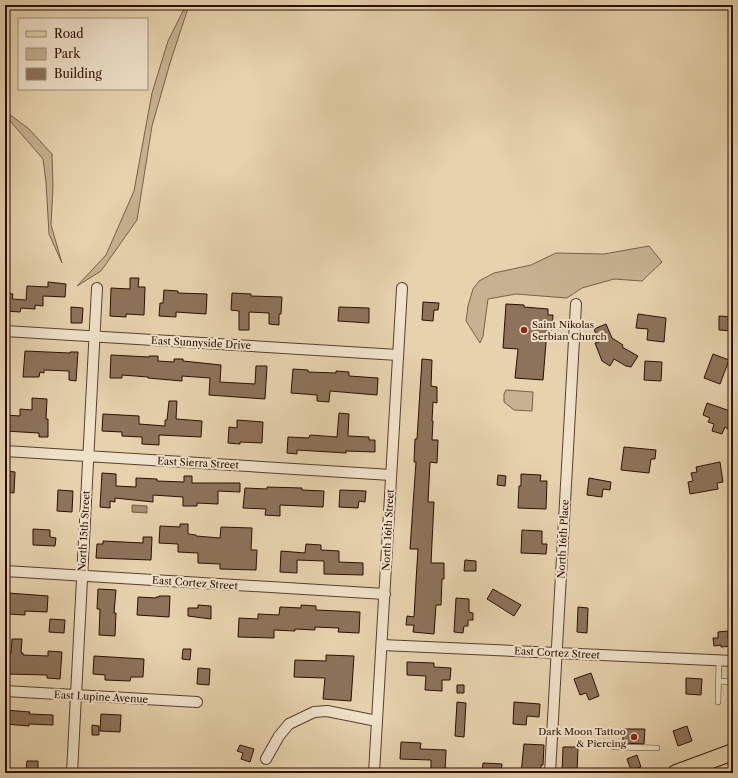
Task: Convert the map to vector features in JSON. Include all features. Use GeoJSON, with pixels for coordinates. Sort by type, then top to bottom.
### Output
{"type":"FeatureCollection","features":[{"type":"Feature","properties":{"kind":"main road"},"geometry":{"type":"LineString","coordinates":[[676,773],[733,752]]}},
{"type":"Feature","properties":{"kind":"street","name":"North 15th Street"},"geometry":{"type":"LineString","coordinates":[[72,773],[97,288]]}},
{"type":"Feature","properties":{"kind":"street","name":"North 16th Street"},"geometry":{"type":"LineString","coordinates":[[374,773],[402,288]]}},
{"type":"Feature","properties":{"kind":"street","name":"North 16th Place"},"geometry":{"type":"LineString","coordinates":[[550,773],[576,304]]}},
{"type":"Feature","properties":{"kind":"street","name":"East Sunnyside Drive"},"geometry":{"type":"LineString","coordinates":[[5,331],[398,355]]}},
{"type":"Feature","properties":{"kind":"street","name":"East Sierra Street"},"geometry":{"type":"LineString","coordinates":[[5,451],[391,475]]}},
{"type":"Feature","properties":{"kind":"street","name":"East Cortez Street"},"geometry":{"type":"LineString","coordinates":[[5,571],[385,594]]}},
{"type":"Feature","properties":{"kind":"street","name":"East Cortez Street"},"geometry":{"type":"LineString","coordinates":[[382,645],[733,661]]}},
{"type":"Feature","properties":{"kind":"street","name":"East Lupine Avenue"},"geometry":{"type":"LineString","coordinates":[[5,691],[197,702]]}},
{"type":"Feature","properties":{"kind":"street"},"geometry":{"type":"LineString","coordinates":[[266,759],[279,736],[289,724],[314,712],[327,711],[377,721]]}},
{"type":"Feature","properties":{"kind":"lane"},"geometry":{"type":"LineString","coordinates":[[718,702],[719,660]]}},
{"type":"Feature","properties":{"kind":"lane"},"geometry":{"type":"LineString","coordinates":[[719,681],[733,682]]}},
{"type":"Feature","properties":{"kind":"lane"},"geometry":{"type":"LineString","coordinates":[[614,747],[657,748]]}},
{"type":"Feature","properties":{"kind":"green space"},"geometry":{"type":"Polygon","coordinates":[[[186,5],[189,5],[170,63],[152,126],[137,220],[101,271],[77,286],[106,255],[134,191],[152,93],[168,41],[186,5]]]}},
{"type":"Feature","properties":{"kind":"green space"},"geometry":{"type":"Polygon","coordinates":[[[5,111],[29,129],[52,154],[53,187],[51,225],[62,263],[49,234],[43,159],[5,115],[5,111]]]}},
{"type":"Feature","properties":{"kind":"green space"},"geometry":{"type":"Polygon","coordinates":[[[649,246],[662,262],[642,281],[614,279],[582,288],[567,298],[516,294],[488,299],[483,336],[480,343],[466,321],[468,306],[473,289],[479,281],[494,273],[531,265],[556,253],[604,254],[649,246]]]}},
{"type":"Feature","properties":{"kind":"green space"},"geometry":{"type":"Polygon","coordinates":[[[506,390],[533,392],[532,411],[514,410],[504,402],[504,394],[506,390]]]}},
{"type":"Feature","properties":{"kind":"shaded area"},"geometry":{"type":"Polygon","coordinates":[[[132,505],[147,506],[147,513],[132,512],[132,505]]]}},
{"type":"Feature","properties":{"kind":"building"},"geometry":{"type":"Polygon","coordinates":[[[130,278],[139,278],[138,287],[145,287],[144,315],[126,314],[126,317],[110,316],[111,288],[130,289],[130,278]]]}},
{"type":"Feature","properties":{"kind":"building"},"geometry":{"type":"Polygon","coordinates":[[[48,282],[66,284],[65,297],[43,296],[43,306],[35,305],[35,309],[21,308],[20,312],[5,311],[5,293],[13,294],[12,299],[26,300],[27,286],[48,287],[48,282]]]}},
{"type":"Feature","properties":{"kind":"building"},"geometry":{"type":"Polygon","coordinates":[[[164,290],[178,291],[178,293],[207,294],[206,314],[176,312],[176,317],[159,316],[160,303],[163,303],[164,290]]]}},
{"type":"Feature","properties":{"kind":"building"},"geometry":{"type":"Polygon","coordinates":[[[232,293],[251,294],[251,296],[282,297],[279,325],[269,324],[269,313],[249,312],[249,330],[239,330],[239,311],[231,310],[232,293]]]}},
{"type":"Feature","properties":{"kind":"building"},"geometry":{"type":"Polygon","coordinates":[[[423,302],[439,303],[438,310],[434,310],[433,321],[422,320],[423,302]]]}},
{"type":"Feature","properties":{"kind":"building"},"geometry":{"type":"Polygon","coordinates":[[[506,304],[548,309],[548,315],[553,315],[552,330],[547,330],[543,380],[515,378],[518,349],[503,348],[506,304]]]}},
{"type":"Feature","properties":{"kind":"building"},"geometry":{"type":"Polygon","coordinates":[[[71,307],[83,308],[82,323],[71,323],[71,307]]]}},
{"type":"Feature","properties":{"kind":"building"},"geometry":{"type":"Polygon","coordinates":[[[339,307],[369,308],[369,323],[338,321],[339,307]]]}},
{"type":"Feature","properties":{"kind":"building"},"geometry":{"type":"Polygon","coordinates":[[[638,314],[666,318],[664,342],[647,340],[648,329],[636,328],[638,314]]]}},
{"type":"Feature","properties":{"kind":"building"},"geometry":{"type":"Polygon","coordinates":[[[719,316],[733,317],[733,331],[719,330],[719,316]]]}},
{"type":"Feature","properties":{"kind":"building"},"geometry":{"type":"Polygon","coordinates":[[[606,324],[612,338],[623,345],[622,347],[638,356],[631,367],[626,366],[614,359],[610,366],[602,361],[595,343],[599,342],[594,329],[606,324]]]}},
{"type":"Feature","properties":{"kind":"building"},"geometry":{"type":"Polygon","coordinates":[[[25,351],[78,352],[76,381],[69,380],[69,371],[44,370],[44,373],[40,372],[39,377],[23,377],[25,351]]]}},
{"type":"Feature","properties":{"kind":"building"},"geometry":{"type":"Polygon","coordinates":[[[713,354],[729,360],[720,384],[704,378],[713,354]]]}},
{"type":"Feature","properties":{"kind":"building"},"geometry":{"type":"Polygon","coordinates":[[[111,355],[158,356],[158,361],[174,362],[174,359],[183,359],[183,361],[221,365],[220,382],[255,384],[256,366],[267,366],[265,399],[209,395],[210,378],[182,376],[182,381],[122,375],[122,378],[110,378],[111,355]]]}},
{"type":"Feature","properties":{"kind":"building"},"geometry":{"type":"Polygon","coordinates":[[[422,359],[432,360],[431,386],[437,387],[437,403],[433,402],[432,440],[438,440],[437,463],[430,462],[428,502],[434,502],[431,563],[444,563],[444,579],[442,579],[441,605],[436,605],[434,634],[413,632],[414,625],[406,625],[407,616],[414,617],[418,549],[410,549],[416,462],[414,462],[415,439],[417,439],[422,359]]]}},
{"type":"Feature","properties":{"kind":"building"},"geometry":{"type":"Polygon","coordinates":[[[645,361],[662,362],[661,381],[644,380],[645,361]]]}},
{"type":"Feature","properties":{"kind":"building"},"geometry":{"type":"Polygon","coordinates":[[[293,369],[308,370],[308,372],[349,372],[349,376],[378,378],[377,395],[330,391],[329,402],[317,401],[317,395],[291,393],[293,369]]]}},
{"type":"Feature","properties":{"kind":"building"},"geometry":{"type":"Polygon","coordinates":[[[32,398],[47,399],[46,419],[48,419],[48,437],[39,437],[39,433],[5,431],[5,415],[20,416],[20,409],[32,410],[32,398]]]}},
{"type":"Feature","properties":{"kind":"building"},"geometry":{"type":"Polygon","coordinates":[[[169,401],[177,401],[176,419],[202,421],[201,437],[159,435],[159,445],[142,444],[142,437],[122,436],[122,432],[102,431],[103,414],[139,416],[139,424],[165,426],[169,401]]]}},
{"type":"Feature","properties":{"kind":"building"},"geometry":{"type":"Polygon","coordinates":[[[707,403],[733,412],[728,429],[725,427],[722,434],[712,431],[714,424],[708,422],[710,418],[703,415],[707,403]]]}},
{"type":"Feature","properties":{"kind":"building"},"geometry":{"type":"Polygon","coordinates":[[[339,413],[349,414],[348,436],[369,437],[369,440],[375,440],[375,452],[346,451],[346,453],[297,450],[297,454],[287,453],[288,437],[309,438],[310,435],[337,437],[339,413]]]}},
{"type":"Feature","properties":{"kind":"building"},"geometry":{"type":"Polygon","coordinates":[[[237,420],[263,422],[262,443],[228,443],[229,427],[237,428],[237,420]]]}},
{"type":"Feature","properties":{"kind":"building"},"geometry":{"type":"Polygon","coordinates":[[[624,447],[656,450],[655,459],[651,459],[649,473],[621,470],[624,447]]]}},
{"type":"Feature","properties":{"kind":"building"},"geometry":{"type":"Polygon","coordinates":[[[720,462],[723,482],[717,483],[718,489],[690,494],[688,482],[693,481],[691,473],[697,472],[696,467],[720,462]]]}},
{"type":"Feature","properties":{"kind":"building"},"geometry":{"type":"Polygon","coordinates":[[[5,471],[15,472],[14,493],[5,492],[5,471]]]}},
{"type":"Feature","properties":{"kind":"building"},"geometry":{"type":"Polygon","coordinates":[[[102,473],[116,474],[116,486],[136,487],[136,478],[157,479],[157,481],[184,482],[184,476],[192,476],[192,483],[240,483],[240,492],[218,491],[218,504],[197,503],[197,506],[183,506],[183,497],[153,495],[153,502],[115,498],[115,502],[110,501],[110,508],[100,507],[102,473]]]}},
{"type":"Feature","properties":{"kind":"building"},"geometry":{"type":"Polygon","coordinates":[[[521,474],[541,475],[540,481],[547,481],[546,509],[518,508],[521,474]]]}},
{"type":"Feature","properties":{"kind":"building"},"geometry":{"type":"Polygon","coordinates":[[[498,475],[506,476],[505,486],[497,485],[498,475]]]}},
{"type":"Feature","properties":{"kind":"building"},"geometry":{"type":"Polygon","coordinates":[[[589,478],[611,482],[610,490],[603,489],[602,497],[587,495],[589,478]]]}},
{"type":"Feature","properties":{"kind":"building"},"geometry":{"type":"Polygon","coordinates":[[[267,487],[302,488],[302,490],[324,491],[323,507],[280,505],[280,516],[265,515],[266,509],[243,508],[245,488],[267,489],[267,487]]]}},
{"type":"Feature","properties":{"kind":"building"},"geometry":{"type":"Polygon","coordinates":[[[58,490],[73,491],[72,512],[57,511],[58,490]]]}},
{"type":"Feature","properties":{"kind":"building"},"geometry":{"type":"Polygon","coordinates":[[[340,490],[366,491],[365,502],[359,501],[358,508],[339,507],[340,490]]]}},
{"type":"Feature","properties":{"kind":"building"},"geometry":{"type":"Polygon","coordinates":[[[180,524],[188,524],[188,534],[220,538],[221,527],[252,528],[251,550],[257,550],[256,570],[220,569],[220,564],[198,563],[198,553],[178,552],[178,544],[159,543],[160,526],[180,527],[180,524]]]}},
{"type":"Feature","properties":{"kind":"building"},"geometry":{"type":"Polygon","coordinates":[[[33,529],[50,530],[50,537],[56,538],[55,546],[33,545],[33,529]]]}},
{"type":"Feature","properties":{"kind":"building"},"geometry":{"type":"Polygon","coordinates":[[[522,530],[542,531],[542,544],[547,544],[546,554],[521,553],[522,530]]]}},
{"type":"Feature","properties":{"kind":"building"},"geometry":{"type":"Polygon","coordinates":[[[143,537],[152,537],[151,560],[96,558],[97,544],[103,544],[103,541],[143,543],[143,537]]]}},
{"type":"Feature","properties":{"kind":"building"},"geometry":{"type":"Polygon","coordinates":[[[306,544],[321,545],[321,550],[339,551],[339,562],[363,563],[363,575],[324,574],[324,561],[297,560],[297,573],[280,572],[281,551],[305,553],[306,544]]]}},
{"type":"Feature","properties":{"kind":"building"},"geometry":{"type":"Polygon","coordinates":[[[465,560],[476,561],[476,571],[464,571],[465,560]]]}},
{"type":"Feature","properties":{"kind":"building"},"geometry":{"type":"Polygon","coordinates":[[[98,589],[116,590],[114,613],[116,613],[115,636],[99,635],[100,609],[97,609],[98,589]]]}},
{"type":"Feature","properties":{"kind":"building"},"geometry":{"type":"Polygon","coordinates":[[[493,589],[521,605],[514,616],[487,599],[493,589]]]}},
{"type":"Feature","properties":{"kind":"building"},"geometry":{"type":"Polygon","coordinates":[[[8,593],[48,596],[47,612],[25,611],[25,615],[7,614],[8,593]]]}},
{"type":"Feature","properties":{"kind":"building"},"geometry":{"type":"Polygon","coordinates":[[[159,596],[170,596],[169,617],[137,615],[138,597],[156,598],[159,596]]]}},
{"type":"Feature","properties":{"kind":"building"},"geometry":{"type":"Polygon","coordinates":[[[456,598],[469,599],[469,612],[473,613],[473,620],[468,620],[468,626],[464,626],[463,633],[454,632],[456,598]]]}},
{"type":"Feature","properties":{"kind":"building"},"geometry":{"type":"Polygon","coordinates":[[[198,605],[211,606],[211,619],[188,616],[188,608],[198,608],[198,605]]]}},
{"type":"Feature","properties":{"kind":"building"},"geometry":{"type":"Polygon","coordinates":[[[301,605],[316,606],[316,610],[360,612],[359,633],[338,632],[339,628],[315,627],[315,630],[274,630],[274,638],[238,637],[239,618],[258,619],[258,614],[279,615],[280,607],[301,608],[301,605]]]}},
{"type":"Feature","properties":{"kind":"building"},"geometry":{"type":"Polygon","coordinates":[[[578,607],[588,608],[587,633],[577,632],[578,607]]]}},
{"type":"Feature","properties":{"kind":"building"},"geometry":{"type":"Polygon","coordinates":[[[50,619],[65,620],[64,633],[49,632],[50,619]]]}},
{"type":"Feature","properties":{"kind":"building"},"geometry":{"type":"Polygon","coordinates":[[[728,631],[728,638],[732,638],[733,646],[714,646],[713,638],[718,638],[718,632],[728,631]]]}},
{"type":"Feature","properties":{"kind":"building"},"geometry":{"type":"Polygon","coordinates":[[[12,639],[22,639],[21,653],[23,653],[23,655],[48,656],[48,651],[62,652],[60,679],[47,678],[47,675],[6,674],[7,653],[11,653],[12,639]]]}},
{"type":"Feature","properties":{"kind":"building"},"geometry":{"type":"Polygon","coordinates":[[[183,649],[191,649],[190,660],[182,659],[183,649]]]}},
{"type":"Feature","properties":{"kind":"building"},"geometry":{"type":"Polygon","coordinates":[[[326,655],[354,656],[351,701],[323,699],[325,678],[294,677],[295,660],[326,661],[326,655]]]}},
{"type":"Feature","properties":{"kind":"building"},"geometry":{"type":"Polygon","coordinates":[[[94,656],[144,659],[143,677],[131,677],[130,681],[105,680],[105,675],[93,674],[94,656]]]}},
{"type":"Feature","properties":{"kind":"building"},"geometry":{"type":"Polygon","coordinates":[[[407,662],[434,663],[434,667],[451,668],[450,680],[442,680],[442,691],[425,690],[426,676],[407,675],[407,662]]]}},
{"type":"Feature","properties":{"kind":"building"},"geometry":{"type":"Polygon","coordinates":[[[198,668],[210,669],[209,685],[197,684],[198,668]]]}},
{"type":"Feature","properties":{"kind":"building"},"geometry":{"type":"Polygon","coordinates":[[[591,673],[599,696],[589,700],[586,693],[580,695],[574,679],[591,673]]]}},
{"type":"Feature","properties":{"kind":"building"},"geometry":{"type":"Polygon","coordinates":[[[686,678],[702,679],[701,695],[686,694],[686,678]]]}},
{"type":"Feature","properties":{"kind":"building"},"geometry":{"type":"Polygon","coordinates":[[[457,685],[464,685],[464,693],[457,693],[457,685]]]}},
{"type":"Feature","properties":{"kind":"building"},"geometry":{"type":"Polygon","coordinates":[[[457,702],[466,703],[464,737],[455,736],[457,702]]]}},
{"type":"Feature","properties":{"kind":"building"},"geometry":{"type":"Polygon","coordinates":[[[514,702],[540,704],[539,717],[527,716],[526,725],[513,724],[514,702]]]}},
{"type":"Feature","properties":{"kind":"building"},"geometry":{"type":"Polygon","coordinates":[[[5,710],[30,712],[29,714],[53,715],[53,725],[29,724],[29,726],[5,724],[5,710]]]}},
{"type":"Feature","properties":{"kind":"building"},"geometry":{"type":"Polygon","coordinates":[[[101,714],[121,715],[120,732],[100,731],[101,714]]]}},
{"type":"Feature","properties":{"kind":"building"},"geometry":{"type":"Polygon","coordinates":[[[92,725],[99,726],[99,735],[92,735],[92,725]]]}},
{"type":"Feature","properties":{"kind":"building"},"geometry":{"type":"Polygon","coordinates":[[[687,726],[692,741],[678,746],[673,731],[687,726]]]}},
{"type":"Feature","properties":{"kind":"building","name":"Dark Moon Tattoo & Piercing"},"geometry":{"type":"Polygon","coordinates":[[[623,729],[645,729],[644,744],[623,743],[623,729]]]}},
{"type":"Feature","properties":{"kind":"building"},"geometry":{"type":"Polygon","coordinates":[[[401,742],[421,743],[420,749],[446,750],[445,773],[431,773],[431,760],[400,759],[401,742]]]}},
{"type":"Feature","properties":{"kind":"building"},"geometry":{"type":"Polygon","coordinates":[[[524,744],[544,745],[541,773],[521,773],[524,744]]]}},
{"type":"Feature","properties":{"kind":"building"},"geometry":{"type":"Polygon","coordinates":[[[240,745],[254,749],[250,762],[241,759],[243,753],[237,751],[240,745]]]}},
{"type":"Feature","properties":{"kind":"building"},"geometry":{"type":"Polygon","coordinates":[[[563,747],[578,747],[577,773],[562,773],[563,747]]]}},
{"type":"Feature","properties":{"kind":"building"},"geometry":{"type":"Polygon","coordinates":[[[637,755],[641,767],[631,770],[627,759],[637,755]]]}},
{"type":"Feature","properties":{"kind":"building"},"geometry":{"type":"Polygon","coordinates":[[[27,761],[38,761],[38,770],[26,770],[27,761]]]}},
{"type":"Feature","properties":{"kind":"building"},"geometry":{"type":"Polygon","coordinates":[[[483,763],[502,764],[501,773],[482,773],[483,763]]]}},
{"type":"Feature","properties":{"kind":"place","name":"Saint Nikolas Serbian Church"},"geometry":{"type":"Point","coordinates":[524,330]}},
{"type":"Feature","properties":{"kind":"place","name":"Dark Moon Tattoo & Piercing"},"geometry":{"type":"Point","coordinates":[634,737]}}]}
